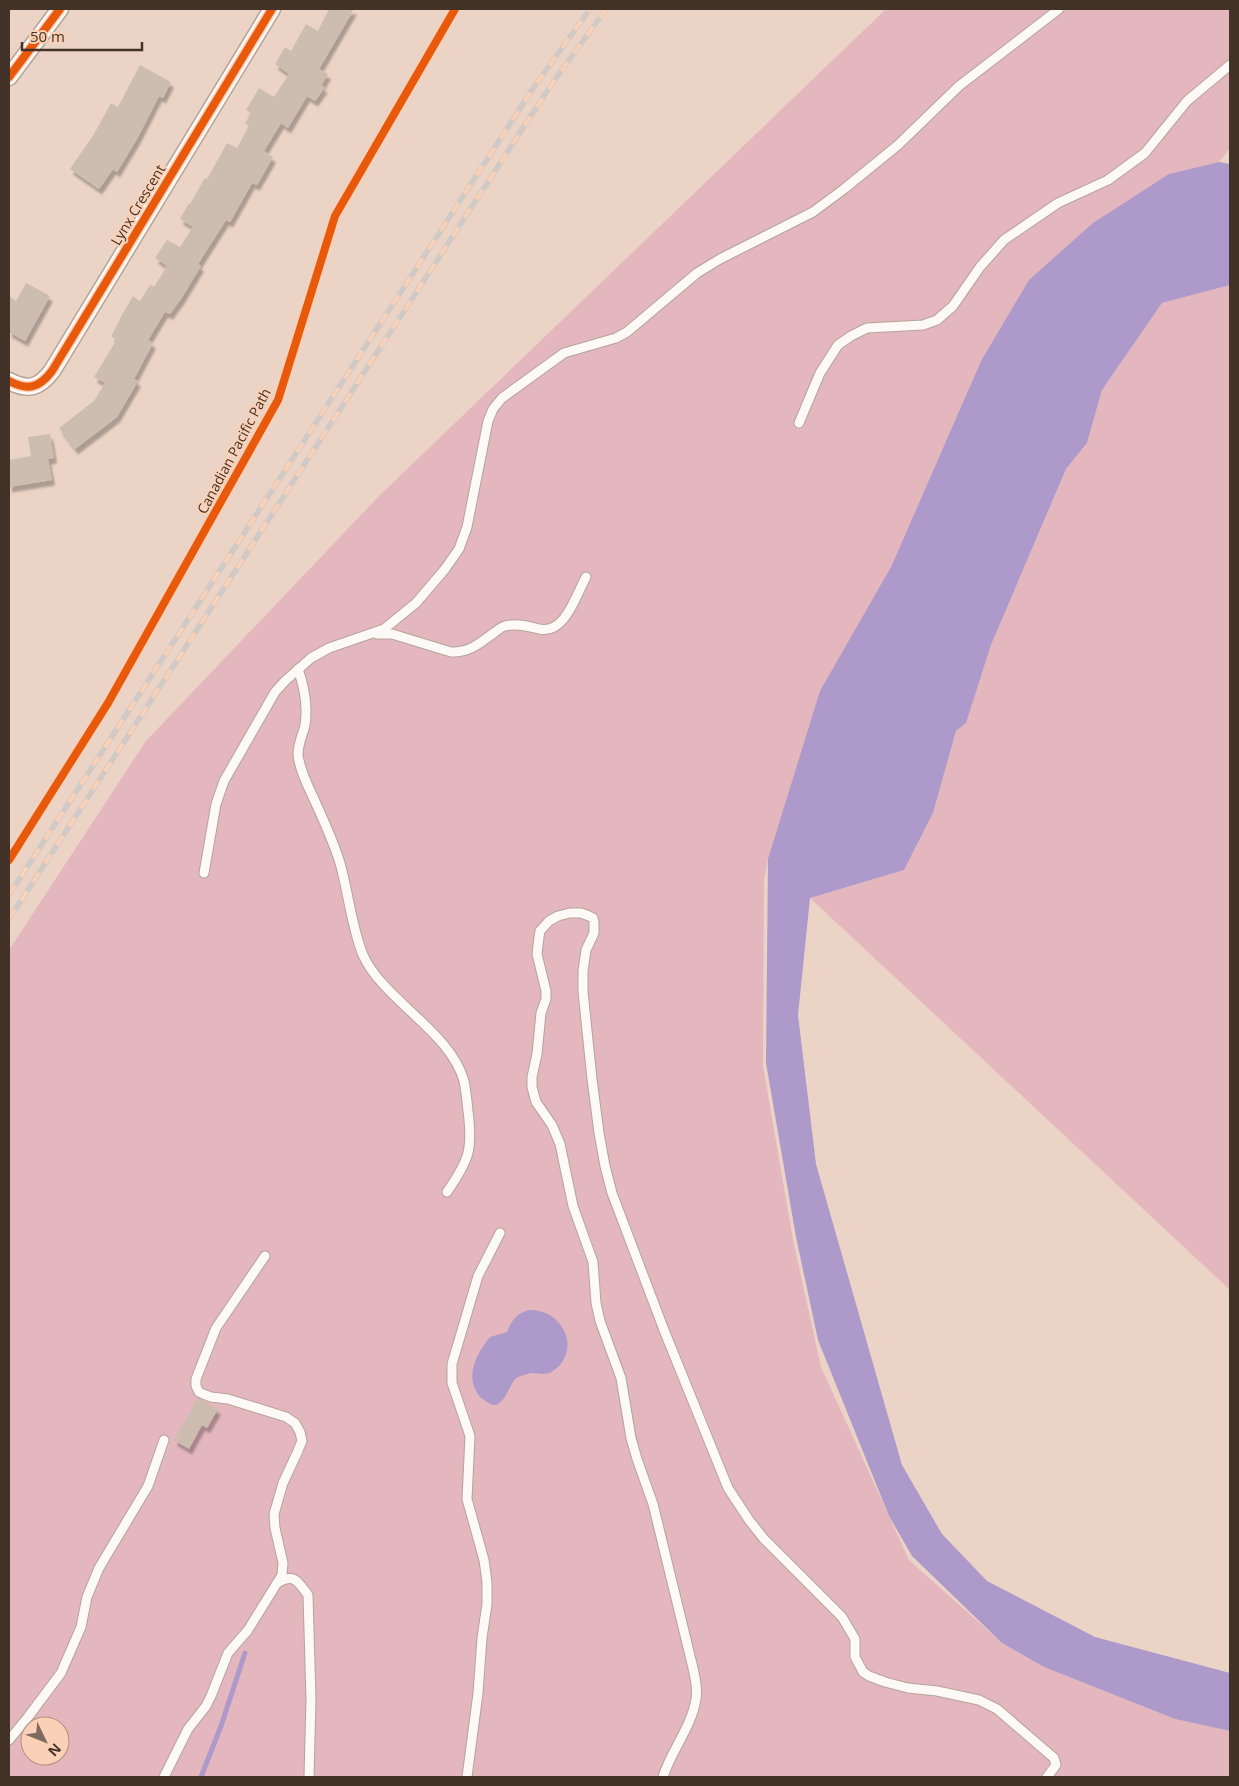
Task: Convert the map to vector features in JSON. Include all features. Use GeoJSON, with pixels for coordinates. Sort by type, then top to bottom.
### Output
{"type":"FeatureCollection","features":[{"type":"Feature","properties":{"kind":"street"},"geometry":{"type":"LineString","coordinates":[[9,77],[60,9]]}},
{"type":"Feature","properties":{"kind":"street","name":"Lynx Crescent"},"geometry":{"type":"LineString","coordinates":[[9,381],[16,385],[31,387],[43,383],[52,371],[272,9]]}},
{"type":"Feature","properties":{"kind":"lane"},"geometry":{"type":"LineString","coordinates":[[204,873],[216,804],[224,781],[275,692],[311,658],[329,648],[384,629],[402,615],[432,586],[459,549],[467,527],[488,421],[493,408],[502,398],[564,353],[616,338],[627,332],[697,273],[720,259],[813,212],[891,150],[959,86],[1059,9]]}},
{"type":"Feature","properties":{"kind":"lane"},"geometry":{"type":"LineString","coordinates":[[799,423],[820,373],[838,345],[867,328],[924,325],[937,320],[953,306],[980,267],[1004,240],[1058,203],[1108,180],[1145,152],[1188,101],[1230,65]]}},
{"type":"Feature","properties":{"kind":"lane"},"geometry":{"type":"LineString","coordinates":[[362,636],[380,633],[392,634],[451,652],[460,652],[476,646],[503,626],[522,625],[545,630],[551,629],[559,625],[566,616],[586,577]]}},
{"type":"Feature","properties":{"kind":"lane"},"geometry":{"type":"LineString","coordinates":[[298,669],[302,679],[305,708],[305,725],[298,753],[299,762],[340,862],[364,955],[374,972],[453,1058],[464,1082],[472,1140],[468,1157],[448,1192]]}},
{"type":"Feature","properties":{"kind":"lane"},"geometry":{"type":"LineString","coordinates":[[663,1777],[689,1722],[696,1699],[697,1688],[653,1504],[637,1459],[622,1378],[600,1321],[596,1303],[592,1262],[573,1206],[560,1144],[552,1125],[536,1102],[532,1087],[541,1013],[546,999],[546,991],[537,954],[538,937],[540,931],[549,922],[558,916],[570,914],[580,913],[589,916],[593,918],[594,923],[594,933],[586,950],[583,992],[599,1133],[612,1193],[664,1330],[728,1488],[764,1539],[842,1617],[855,1639],[855,1657],[863,1672],[885,1682],[908,1688],[937,1691],[979,1700],[997,1709],[1054,1758],[1056,1765],[1047,1777]]}},
{"type":"Feature","properties":{"kind":"lane"},"geometry":{"type":"LineString","coordinates":[[467,1777],[478,1693],[482,1638],[487,1604],[487,1582],[484,1560],[466,1499],[470,1436],[452,1384],[452,1364],[478,1276],[500,1233]]}},
{"type":"Feature","properties":{"kind":"lane"},"geometry":{"type":"LineString","coordinates":[[164,1777],[188,1728],[206,1706],[228,1653],[248,1630],[282,1574],[283,1563],[274,1528],[274,1514],[278,1496],[302,1441],[300,1432],[295,1423],[286,1417],[228,1399],[211,1397],[199,1392],[196,1386],[196,1379],[216,1328],[265,1256]]}},
{"type":"Feature","properties":{"kind":"lane"},"geometry":{"type":"LineString","coordinates":[[9,1740],[61,1673],[81,1627],[87,1597],[99,1568],[148,1486],[164,1440]]}},
{"type":"Feature","properties":{"kind":"lane"},"geometry":{"type":"LineString","coordinates":[[277,1583],[286,1578],[293,1578],[308,1595],[311,1699],[309,1777]]}},
{"type":"Feature","properties":{"kind":"shaded area"},"geometry":{"type":"Polygon","coordinates":[[[886,9],[1230,9],[1230,148],[1219,162],[1169,174],[981,361],[891,567],[768,859],[764,880],[763,1066],[793,1240],[821,1367],[909,1560],[1002,1643],[1044,1667],[1175,1719],[1230,1731],[1230,1777],[9,1777],[9,950],[146,741],[379,496],[886,9]]]}},
{"type":"Feature","properties":{"kind":"shaded area"},"geometry":{"type":"Polygon","coordinates":[[[1219,162],[1230,164],[1230,285],[1162,303],[1102,390],[1087,443],[1066,469],[991,645],[966,723],[956,731],[933,813],[904,870],[810,898],[798,1015],[816,1164],[902,1465],[942,1534],[987,1581],[1095,1637],[1230,1673],[1230,1731],[1175,1719],[1044,1667],[1002,1643],[912,1556],[889,1516],[818,1340],[796,1237],[766,1063],[768,859],[820,691],[891,567],[981,361],[1029,280],[1093,223],[1169,174],[1219,162]]]}},
{"type":"Feature","properties":{"kind":"shaded area"},"geometry":{"type":"Polygon","coordinates":[[[1230,285],[1230,1290],[810,898],[904,870],[933,813],[956,731],[966,722],[991,645],[1066,469],[1087,443],[1102,390],[1162,303],[1230,285]]]}},
{"type":"Feature","properties":{"kind":"shaded area"},"geometry":{"type":"Polygon","coordinates":[[[529,1310],[552,1316],[560,1324],[565,1333],[566,1353],[562,1363],[550,1373],[531,1373],[516,1378],[501,1402],[492,1405],[478,1395],[473,1384],[472,1377],[475,1362],[481,1349],[490,1337],[507,1332],[515,1318],[529,1310]]]}},
{"type":"Feature","properties":{"kind":"building"},"geometry":{"type":"Polygon","coordinates":[[[329,9],[354,9],[319,69],[328,74],[321,86],[325,87],[315,101],[307,96],[288,128],[281,123],[264,151],[273,157],[257,185],[252,183],[230,222],[226,220],[198,264],[201,266],[181,299],[170,314],[165,312],[148,340],[153,343],[134,379],[138,381],[117,417],[75,449],[59,428],[94,401],[105,383],[94,377],[117,339],[111,337],[122,315],[133,296],[140,301],[150,285],[154,287],[167,266],[155,258],[167,240],[180,247],[193,227],[180,219],[205,178],[207,179],[227,143],[237,148],[249,126],[245,123],[251,113],[246,110],[259,88],[274,97],[289,74],[275,64],[285,47],[291,51],[306,24],[318,31],[329,9]]]}},
{"type":"Feature","properties":{"kind":"building"},"geometry":{"type":"Polygon","coordinates":[[[140,65],[171,82],[163,98],[159,96],[137,139],[117,172],[113,169],[99,189],[70,169],[94,134],[111,103],[118,107],[140,65]]]}},
{"type":"Feature","properties":{"kind":"building"},"geometry":{"type":"Polygon","coordinates":[[[26,283],[50,296],[25,341],[9,332],[9,296],[16,301],[26,283]]]}},
{"type":"Feature","properties":{"kind":"building"},"geometry":{"type":"Polygon","coordinates":[[[50,434],[54,458],[48,459],[52,480],[9,487],[9,460],[31,456],[28,437],[50,434]]]}},
{"type":"Feature","properties":{"kind":"building"},"geometry":{"type":"Polygon","coordinates":[[[198,1398],[218,1409],[207,1428],[202,1425],[189,1449],[174,1440],[198,1398]]]}},
{"type":"Feature","properties":{"kind":"waterway"},"geometry":{"type":"LineString","coordinates":[[201,1777],[221,1726],[245,1653]]}},
{"type":"Feature","properties":{"kind":"railway"},"geometry":{"type":"LineString","coordinates":[[9,895],[536,84],[590,9]]}},
{"type":"Feature","properties":{"kind":"railway"},"geometry":{"type":"LineString","coordinates":[[9,919],[549,88],[606,9]]}},
{"type":"Feature","properties":{"kind":"cycle path"},"geometry":{"type":"LineString","coordinates":[[9,77],[60,9]]}},
{"type":"Feature","properties":{"kind":"cycle path"},"geometry":{"type":"LineString","coordinates":[[9,381],[22,386],[33,386],[42,381],[52,371],[272,9]]}},
{"type":"Feature","properties":{"kind":"cycle path","name":"Canadian Pacific Path"},"geometry":{"type":"LineString","coordinates":[[9,860],[108,703],[278,400],[335,216],[455,9]]}}]}
